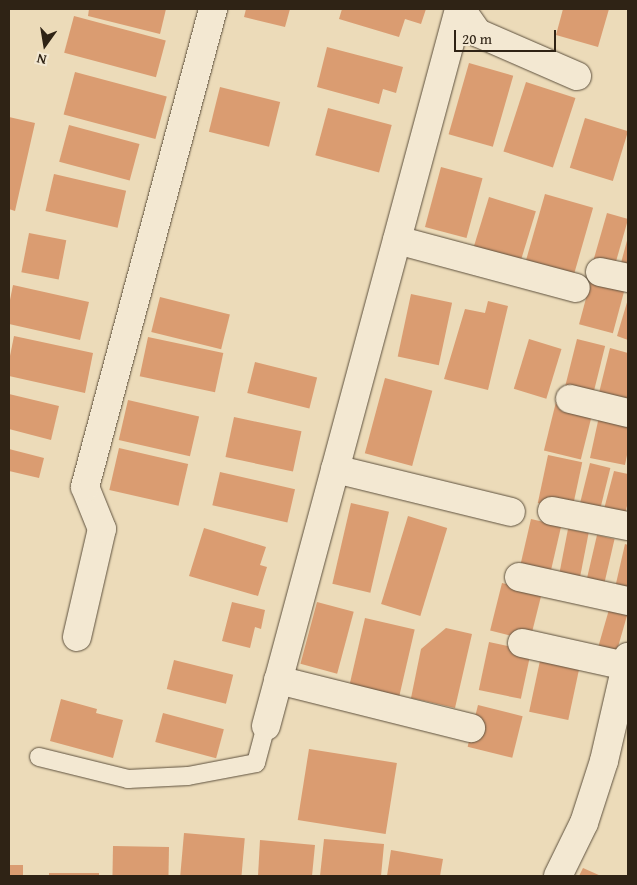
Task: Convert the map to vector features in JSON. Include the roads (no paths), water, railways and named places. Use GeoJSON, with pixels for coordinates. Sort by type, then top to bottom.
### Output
{"type":"FeatureCollection","features":[{"type":"Feature","properties":{"kind":"street"},"geometry":{"type":"LineString","coordinates":[[77,637],[102,529],[85,487],[213,9]]}},
{"type":"Feature","properties":{"kind":"street"},"geometry":{"type":"LineString","coordinates":[[460,9],[478,33],[576,76]]}},
{"type":"Feature","properties":{"kind":"street"},"geometry":{"type":"LineString","coordinates":[[266,726],[460,9]]}},
{"type":"Feature","properties":{"kind":"street"},"geometry":{"type":"LineString","coordinates":[[397,240],[576,288]]}},
{"type":"Feature","properties":{"kind":"street"},"geometry":{"type":"LineString","coordinates":[[600,272],[628,278]]}},
{"type":"Feature","properties":{"kind":"street"},"geometry":{"type":"LineString","coordinates":[[570,399],[628,413]]}},
{"type":"Feature","properties":{"kind":"street"},"geometry":{"type":"LineString","coordinates":[[335,469],[511,512]]}},
{"type":"Feature","properties":{"kind":"street"},"geometry":{"type":"LineString","coordinates":[[552,511],[628,526]]}},
{"type":"Feature","properties":{"kind":"street"},"geometry":{"type":"LineString","coordinates":[[519,577],[628,601]]}},
{"type":"Feature","properties":{"kind":"street"},"geometry":{"type":"LineString","coordinates":[[522,643],[627,661],[604,761],[584,823],[558,876]]}},
{"type":"Feature","properties":{"kind":"street"},"geometry":{"type":"LineString","coordinates":[[278,680],[471,728]]}},
{"type":"Feature","properties":{"kind":"street"},"geometry":{"type":"LineString","coordinates":[[604,761],[628,748]]}},
{"type":"Feature","properties":{"kind":"lane"},"geometry":{"type":"LineString","coordinates":[[39,757],[128,779],[188,776],[256,763],[266,726]]}}]}
